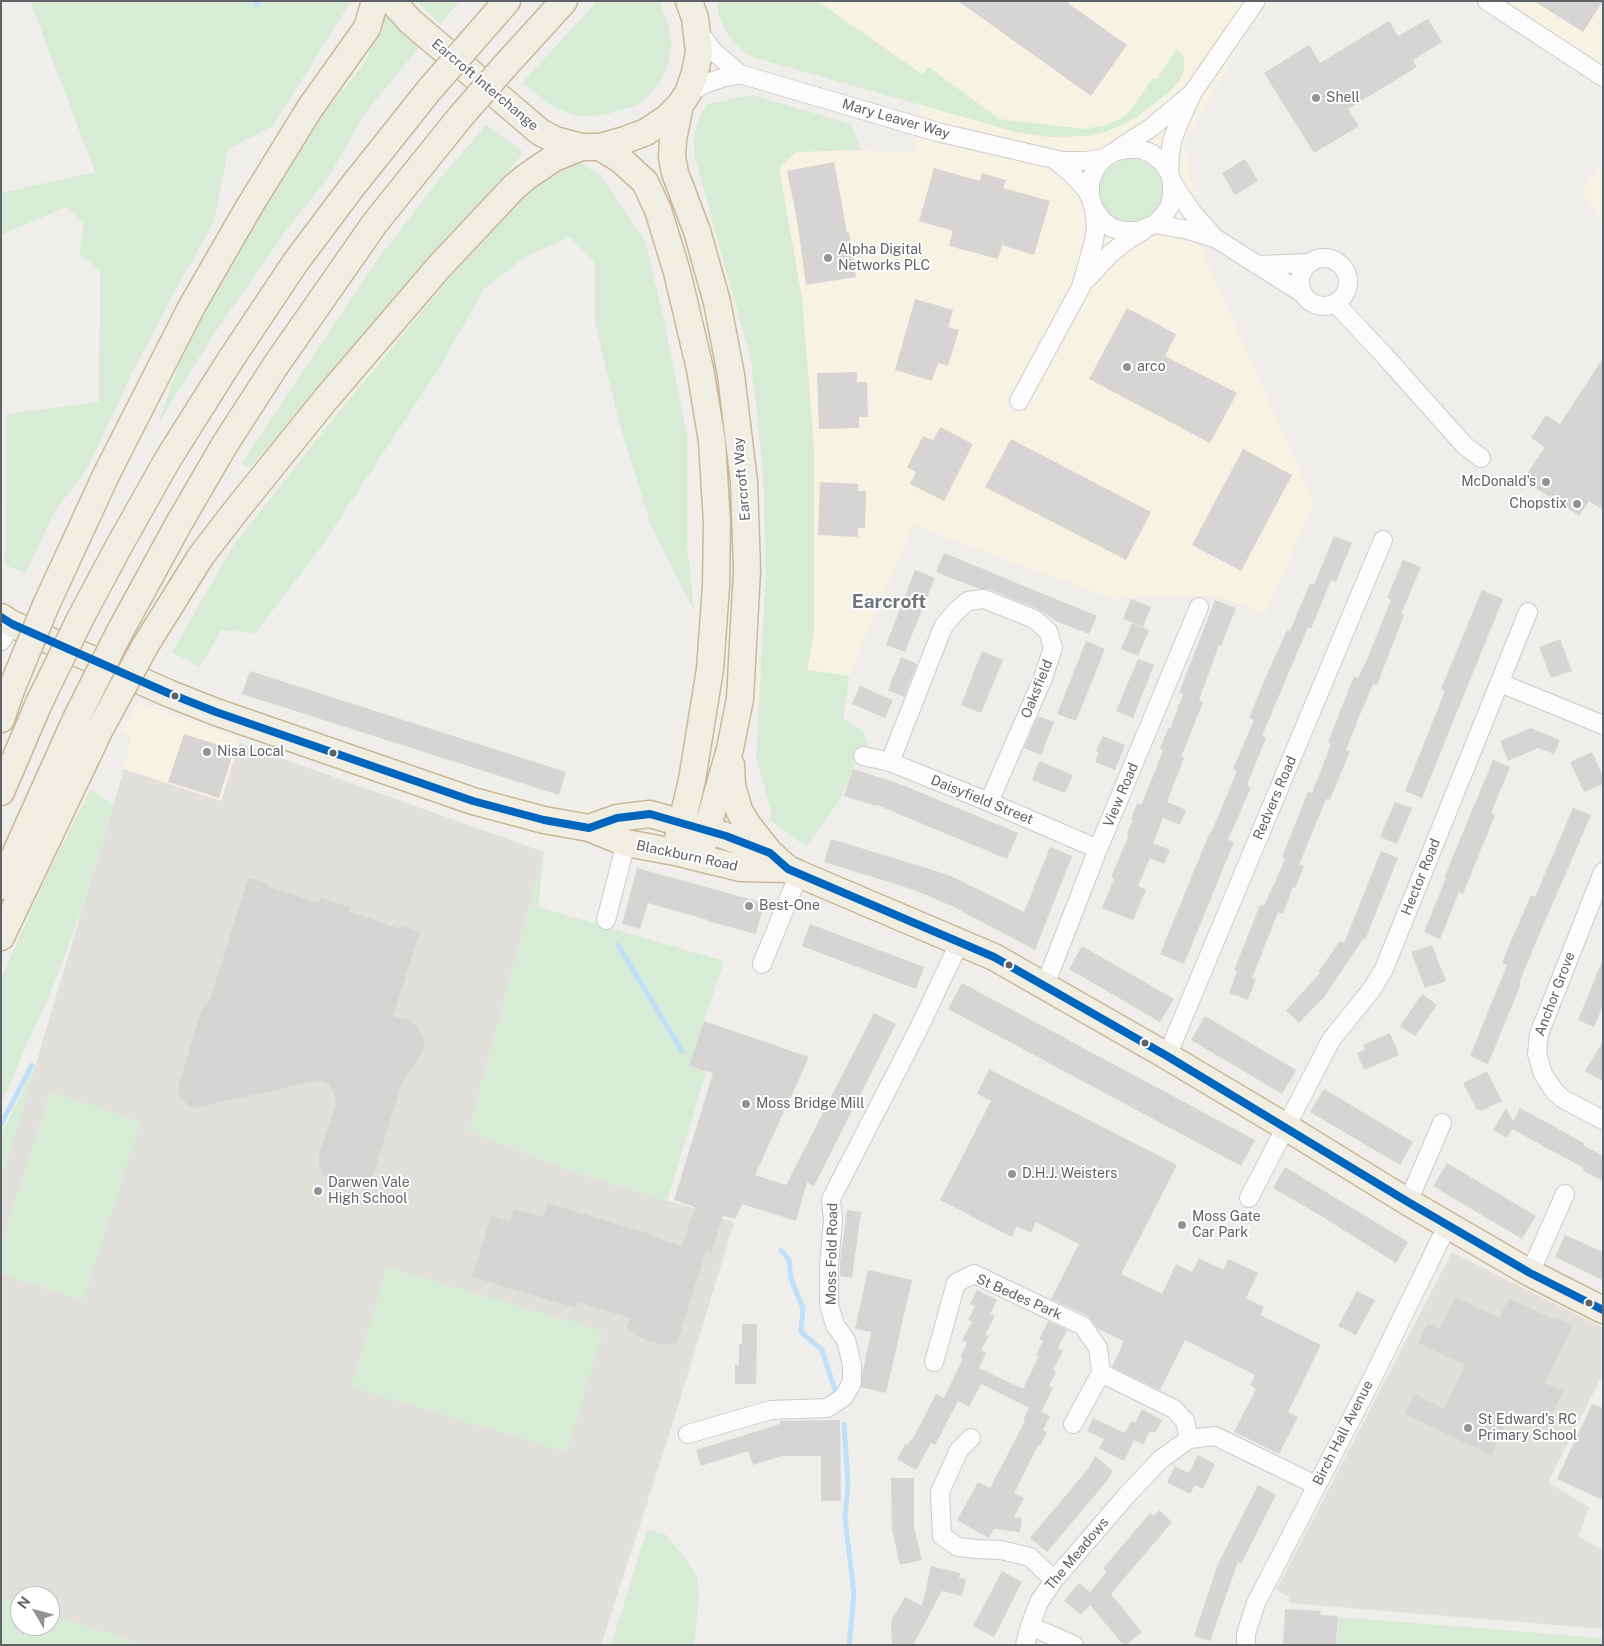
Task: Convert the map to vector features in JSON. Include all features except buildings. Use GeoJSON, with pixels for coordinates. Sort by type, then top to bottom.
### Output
{"type":"FeatureCollection","features":[{"type":"Feature","properties":{"kind":"highway"},"geometry":{"type":"LineString","coordinates":[[1,719],[46,605],[106,473],[192,306],[249,207],[310,108],[367,28],[375,1]]}},
{"type":"Feature","properties":{"kind":"highway","name":"Earcroft Interchange"},"geometry":{"type":"LineString","coordinates":[[392,1],[410,21],[540,132],[555,140],[591,147]]}},
{"type":"Feature","properties":{"kind":"highway"},"geometry":{"type":"LineString","coordinates":[[1,792],[39,703],[80,619],[168,459],[231,359],[295,263],[352,187],[430,89],[507,1]]}},
{"type":"Feature","properties":{"kind":"highway"},"geometry":{"type":"LineString","coordinates":[[1,886],[76,719],[118,635],[225,444],[276,365],[375,224],[461,116],[564,1]]}},
{"type":"Feature","properties":{"kind":"highway"},"geometry":{"type":"LineString","coordinates":[[1,937],[100,729],[145,646],[201,556],[291,442],[439,268],[514,187],[554,158],[591,147],[625,140],[646,132],[667,118],[684,99],[695,73],[699,52],[696,13]]}},
{"type":"Feature","properties":{"kind":"highway","name":"Earcroft Way"},"geometry":{"type":"LineString","coordinates":[[684,99],[672,140],[672,157],[675,173],[697,231],[717,302],[732,375],[744,482],[747,570],[740,699],[730,749],[715,805],[706,830],[687,855]]}},
{"type":"Feature","properties":{"kind":"highway","name":"Earcroft Way"},"geometry":{"type":"LineString","coordinates":[[591,147],[621,160],[645,182],[658,210],[677,272],[700,369],[712,441],[717,523],[716,586],[710,669],[692,780],[682,822],[687,855]]}},
{"type":"Feature","properties":{"kind":"highway","name":"Blackburn Road"},"geometry":{"type":"LineString","coordinates":[[5,628],[216,712],[473,801],[544,820],[589,828],[626,842],[740,868],[785,865]]}},
{"type":"Feature","properties":{"kind":"highway"},"geometry":{"type":"LineString","coordinates":[[730,749],[732,786],[739,810],[747,824],[785,865]]}},
{"type":"Feature","properties":{"kind":"highway"},"geometry":{"type":"LineString","coordinates":[[650,814],[668,803],[692,780]]}},
{"type":"Feature","properties":{"kind":"highway","name":"Blackburn Road"},"geometry":{"type":"LineString","coordinates":[[589,828],[617,818],[650,814],[682,822],[706,830],[994,957],[1166,1056],[1530,1273],[1603,1310]]}},
{"type":"Feature","properties":{"kind":"street"},"geometry":{"type":"LineString","coordinates":[[1080,286],[1110,254],[1129,239],[1152,226],[1170,206],[1172,194],[1170,155],[1172,141],[1181,117],[1193,92],[1256,1]]}},
{"type":"Feature","properties":{"kind":"street"},"geometry":{"type":"LineString","coordinates":[[1487,1],[1603,77]]}},
{"type":"Feature","properties":{"kind":"street","name":"Mary Leaver Way"},"geometry":{"type":"LineString","coordinates":[[696,13],[712,51],[740,74],[937,132],[1062,161],[1075,161],[1109,155]]}},
{"type":"Feature","properties":{"kind":"street"},"geometry":{"type":"LineString","coordinates":[[684,99],[707,83],[740,74]]}},
{"type":"Feature","properties":{"kind":"street"},"geometry":{"type":"LineString","coordinates":[[1019,401],[1080,286],[1094,241],[1096,228],[1090,183],[1095,169],[1109,155],[1152,126],[1193,92]]}},
{"type":"Feature","properties":{"kind":"street"},"geometry":{"type":"LineString","coordinates":[[1109,155],[1126,149],[1139,149],[1151,154],[1162,162],[1191,211],[1215,238]]}},
{"type":"Feature","properties":{"kind":"street","name":"Mary Leaver Way"},"geometry":{"type":"LineString","coordinates":[[1053,158],[1085,188],[1092,203]]}},
{"type":"Feature","properties":{"kind":"street"},"geometry":{"type":"LineString","coordinates":[[1092,203],[1102,220],[1118,230],[1138,231],[1152,226],[1188,230],[1215,238],[1302,293]]}},
{"type":"Feature","properties":{"kind":"street"},"geometry":{"type":"LineString","coordinates":[[1317,258],[1333,259],[1340,263],[1345,270],[1348,278],[1346,293],[1335,303],[1328,306],[1314,304],[1305,298],[1302,293],[1300,277],[1308,264],[1317,258]]}},
{"type":"Feature","properties":{"kind":"street"},"geometry":{"type":"LineString","coordinates":[[1258,265],[1308,264]]}},
{"type":"Feature","properties":{"kind":"street"},"geometry":{"type":"LineString","coordinates":[[1335,303],[1465,446],[1481,458]]}},
{"type":"Feature","properties":{"kind":"street","name":"Redvers Road"},"geometry":{"type":"LineString","coordinates":[[1166,1056],[1383,540]]}},
{"type":"Feature","properties":{"kind":"street","name":"Oaksfield"},"geometry":{"type":"LineString","coordinates":[[890,762],[942,627],[956,611],[968,601],[984,599],[1034,619],[1048,631],[1054,648],[1043,678],[989,802]]}},
{"type":"Feature","properties":{"kind":"street","name":"View Road"},"geometry":{"type":"LineString","coordinates":[[1045,985],[1098,849],[1199,607]]}},
{"type":"Feature","properties":{"kind":"street","name":"Hector Road"},"geometry":{"type":"LineString","coordinates":[[1249,1198],[1331,1040],[1372,989],[1384,970],[1528,612]]}},
{"type":"Feature","properties":{"kind":"street"},"geometry":{"type":"LineString","coordinates":[[1500,683],[1603,725]]}},
{"type":"Feature","properties":{"kind":"street","name":"Daisyfield Street"},"geometry":{"type":"LineString","coordinates":[[863,756],[890,762],[1098,849]]}},
{"type":"Feature","properties":{"kind":"street"},"geometry":{"type":"LineString","coordinates":[[606,920],[626,842]]}},
{"type":"Feature","properties":{"kind":"street"},"geometry":{"type":"LineString","coordinates":[[762,964],[785,865]]}},
{"type":"Feature","properties":{"kind":"street","name":"Anchor Grove"},"geometry":{"type":"LineString","coordinates":[[1603,872],[1542,1025],[1537,1044],[1539,1064],[1548,1084],[1563,1099],[1603,1120]]}},
{"type":"Feature","properties":{"kind":"street","name":"Moss Fold Road"},"geometry":{"type":"LineString","coordinates":[[688,1434],[771,1410],[827,1408],[844,1397],[852,1382],[852,1365],[846,1340],[835,1325],[829,1305],[829,1265],[833,1220],[831,1199],[919,1028],[960,941]]}},
{"type":"Feature","properties":{"kind":"street"},"geometry":{"type":"LineString","coordinates":[[1408,1202],[1442,1122]]}},
{"type":"Feature","properties":{"kind":"street"},"geometry":{"type":"LineString","coordinates":[[1530,1273],[1565,1194]]}},
{"type":"Feature","properties":{"kind":"street","name":"Birch Hall Avenue"},"geometry":{"type":"LineString","coordinates":[[1246,1645],[1246,1634],[1256,1603],[1371,1380],[1448,1224]]}},
{"type":"Feature","properties":{"kind":"street","name":"St Bedes Park"},"geometry":{"type":"LineString","coordinates":[[934,1362],[956,1284],[974,1274],[1082,1326],[1098,1348],[1101,1373]]}},
{"type":"Feature","properties":{"kind":"street"},"geometry":{"type":"LineString","coordinates":[[1073,1424],[1101,1373],[1174,1409],[1185,1421],[1189,1439],[1215,1436],[1316,1485]]}},
{"type":"Feature","properties":{"kind":"street"},"geometry":{"type":"LineString","coordinates":[[971,1438],[959,1450],[940,1492],[942,1536],[958,1547],[1001,1550],[1030,1557],[1054,1580]]}},
{"type":"Feature","properties":{"kind":"street","name":"The Meadows"},"geometry":{"type":"LineString","coordinates":[[1025,1645],[1039,1602],[1054,1580],[1127,1495],[1161,1459],[1189,1439]]}},
{"type":"Feature","properties":{"kind":"street"},"geometry":{"type":"LineString","coordinates":[[1030,1626],[1074,1645]]}},
{"type":"Feature","properties":{"kind":"shaded area"},"geometry":{"type":"Polygon","coordinates":[[[817,1],[1271,1],[1243,39],[1184,144],[1201,225],[1199,243],[1314,503],[1265,614],[1215,595],[1113,599],[913,525],[849,676],[807,670],[814,632],[814,449],[802,298],[779,168],[796,152],[861,150],[915,153],[923,75],[817,1]]]}},
{"type":"Feature","properties":{"kind":"shaded area"},"geometry":{"type":"Polygon","coordinates":[[[1471,1],[1603,1],[1603,88],[1471,1]]]}},
{"type":"Feature","properties":{"kind":"shaded area"},"geometry":{"type":"Polygon","coordinates":[[[1603,161],[1603,224],[1582,191],[1603,161]]]}},
{"type":"Feature","properties":{"kind":"shaded area"},"geometry":{"type":"Polygon","coordinates":[[[139,704],[240,739],[221,801],[124,769],[131,736],[122,731],[139,704]]]}},
{"type":"Feature","properties":{"kind":"shaded area","name":"Darwen Vale High School"},"geometry":{"type":"Polygon","coordinates":[[[239,743],[544,852],[469,1131],[580,1174],[715,1215],[734,1223],[671,1429],[601,1645],[143,1645],[60,1618],[60,1586],[10,1586],[10,1602],[1,1599],[1,1180],[124,769],[221,801],[239,743]]]}},
{"type":"Feature","properties":{"kind":"shaded area","name":"St Edward's RC Primary School"},"geometry":{"type":"Polygon","coordinates":[[[1452,1252],[1603,1328],[1603,1374],[1548,1482],[1589,1507],[1579,1536],[1603,1551],[1603,1629],[1289,1603],[1289,1597],[1276,1590],[1452,1252]]]}},
{"type":"Feature","properties":{"kind":"green space"},"geometry":{"type":"Polygon","coordinates":[[[30,1],[351,1],[273,126],[228,149],[214,222],[171,298],[132,373],[89,465],[76,485],[57,507],[25,573],[5,565],[7,414],[99,402],[100,271],[79,254],[84,224],[66,207],[1,235],[1,193],[95,172],[30,1]]]}},
{"type":"Feature","properties":{"kind":"green space"},"geometry":{"type":"Polygon","coordinates":[[[417,1],[460,1],[440,24],[417,1]]]}},
{"type":"Feature","properties":{"kind":"green space"},"geometry":{"type":"Polygon","coordinates":[[[597,1],[659,1],[668,22],[671,43],[668,65],[662,80],[636,106],[595,117],[574,115],[555,108],[522,83],[597,1]]]}},
{"type":"Feature","properties":{"kind":"green space"},"geometry":{"type":"Polygon","coordinates":[[[718,1],[817,1],[923,75],[929,67],[999,119],[1085,129],[1106,125],[1122,118],[1130,111],[1153,78],[1157,79],[1177,49],[1184,59],[1184,70],[1180,80],[1171,90],[1136,118],[1106,132],[1090,136],[1048,137],[1016,132],[759,59],[747,54],[729,38],[718,14],[718,1]]]}},
{"type":"Feature","properties":{"kind":"green space"},"geometry":{"type":"Polygon","coordinates":[[[384,7],[422,44],[368,109],[329,176],[285,232],[212,337],[158,424],[189,336],[238,246],[327,108],[366,61],[371,47],[367,44],[384,7]]]}},
{"type":"Feature","properties":{"kind":"green space"},"geometry":{"type":"Polygon","coordinates":[[[752,95],[851,124],[861,150],[796,152],[779,168],[802,298],[814,449],[814,632],[807,670],[849,676],[843,719],[863,731],[870,749],[858,757],[841,798],[807,845],[798,841],[768,819],[772,814],[756,758],[766,574],[763,471],[751,360],[694,154],[694,133],[701,114],[708,104],[752,95]]]}},
{"type":"Feature","properties":{"kind":"green space"},"geometry":{"type":"Polygon","coordinates":[[[486,125],[522,151],[521,156],[251,467],[241,464],[377,260],[438,181],[486,125]]]}},
{"type":"Feature","properties":{"kind":"green space"},"geometry":{"type":"Polygon","coordinates":[[[1131,159],[1149,165],[1157,173],[1163,191],[1157,209],[1149,217],[1131,223],[1113,217],[1105,209],[1099,191],[1105,173],[1113,165],[1131,159]]]}},
{"type":"Feature","properties":{"kind":"green space"},"geometry":{"type":"Polygon","coordinates":[[[577,160],[602,177],[645,241],[665,324],[687,436],[687,545],[694,611],[650,523],[619,422],[595,322],[595,262],[570,237],[525,257],[484,289],[440,367],[317,553],[255,633],[221,630],[200,667],[172,652],[233,546],[329,424],[499,219],[537,183],[577,160]]]}},
{"type":"Feature","properties":{"kind":"green space"},"geometry":{"type":"Polygon","coordinates":[[[91,789],[113,805],[83,905],[51,992],[1,1104],[1,979],[48,873],[91,789]]]}},
{"type":"Feature","properties":{"kind":"green space"},"geometry":{"type":"Polygon","coordinates":[[[544,852],[538,907],[724,961],[689,1066],[706,1072],[667,1201],[580,1174],[469,1131],[544,852]]]}},
{"type":"Feature","properties":{"kind":"green space"},"geometry":{"type":"Polygon","coordinates":[[[36,1064],[1,1180],[1,1134],[36,1064]]]}},
{"type":"Feature","properties":{"kind":"green space"},"geometry":{"type":"Polygon","coordinates":[[[50,1092],[141,1121],[83,1301],[1,1274],[1,1243],[50,1092]]]}},
{"type":"Feature","properties":{"kind":"green space"},"geometry":{"type":"Polygon","coordinates":[[[387,1267],[603,1331],[567,1452],[351,1387],[387,1267]]]}},
{"type":"Feature","properties":{"kind":"green space"},"geometry":{"type":"Polygon","coordinates":[[[648,1530],[665,1534],[685,1558],[697,1578],[699,1596],[694,1645],[611,1645],[648,1530]]]}},
{"type":"Feature","properties":{"kind":"green space"},"geometry":{"type":"Polygon","coordinates":[[[1,1599],[10,1602],[10,1636],[60,1636],[60,1618],[143,1645],[1,1645],[1,1599]]]}},
{"type":"Feature","properties":{"kind":"green space"},"geometry":{"type":"Polygon","coordinates":[[[1338,1617],[1603,1638],[1603,1645],[1337,1645],[1338,1617]]]}},
{"type":"Feature","properties":{"kind":"waterway"},"geometry":{"type":"LineString","coordinates":[[618,945],[682,1051]]}},
{"type":"Feature","properties":{"kind":"waterway"},"geometry":{"type":"LineString","coordinates":[[1,1124],[32,1065]]}},
{"type":"Feature","properties":{"kind":"waterway"},"geometry":{"type":"LineString","coordinates":[[781,1250],[789,1260],[791,1279],[803,1308],[801,1332],[822,1350],[835,1390]]}},
{"type":"Feature","properties":{"kind":"waterway"},"geometry":{"type":"LineString","coordinates":[[844,1424],[848,1484],[845,1518],[854,1593],[849,1645]]}},
{"type":"Feature","properties":{"kind":"transit line"},"geometry":{"type":"LineString","coordinates":[[1,617],[12,624],[168,693],[216,712],[473,801],[544,820],[589,828],[617,818],[650,814],[726,836],[770,853],[788,869],[994,957],[1167,1056],[1408,1202],[1530,1273],[1603,1310]]}},
{"type":"Feature","properties":{"kind":"place","name":"Shell"},"geometry":{"type":"Point","coordinates":[1316,98]}},
{"type":"Feature","properties":{"kind":"place","name":"Alpha Digital Networks PLC"},"geometry":{"type":"Point","coordinates":[828,258]}},
{"type":"Feature","properties":{"kind":"place","name":"arco"},"geometry":{"type":"Point","coordinates":[1127,367]}},
{"type":"Feature","properties":{"kind":"place","name":"McDonald's"},"geometry":{"type":"Point","coordinates":[1546,482]}},
{"type":"Feature","properties":{"kind":"place","name":"Chopstix"},"geometry":{"type":"Point","coordinates":[1577,504]}},
{"type":"Feature","properties":{"kind":"place","name":"Nisa Local"},"geometry":{"type":"Point","coordinates":[207,752]}},
{"type":"Feature","properties":{"kind":"place","name":"Best-One"},"geometry":{"type":"Point","coordinates":[749,906]}},
{"type":"Feature","properties":{"kind":"place","name":"Moss Bridge Mill"},"geometry":{"type":"Point","coordinates":[746,1104]}},
{"type":"Feature","properties":{"kind":"place","name":"D.H.J. Weisters"},"geometry":{"type":"Point","coordinates":[1012,1174]}},
{"type":"Feature","properties":{"kind":"place","name":"Darwen Vale High School"},"geometry":{"type":"Point","coordinates":[318,1191]}},
{"type":"Feature","properties":{"kind":"place","name":"Moss Gate Car Park"},"geometry":{"type":"Point","coordinates":[1182,1225]}},
{"type":"Feature","properties":{"kind":"place","name":"St Edward's RC Primary School"},"geometry":{"type":"Point","coordinates":[1468,1428]}},
{"type":"Feature","properties":{"kind":"district","name":"Earcroft"},"geometry":{"type":"Point","coordinates":[889,602]}}]}
